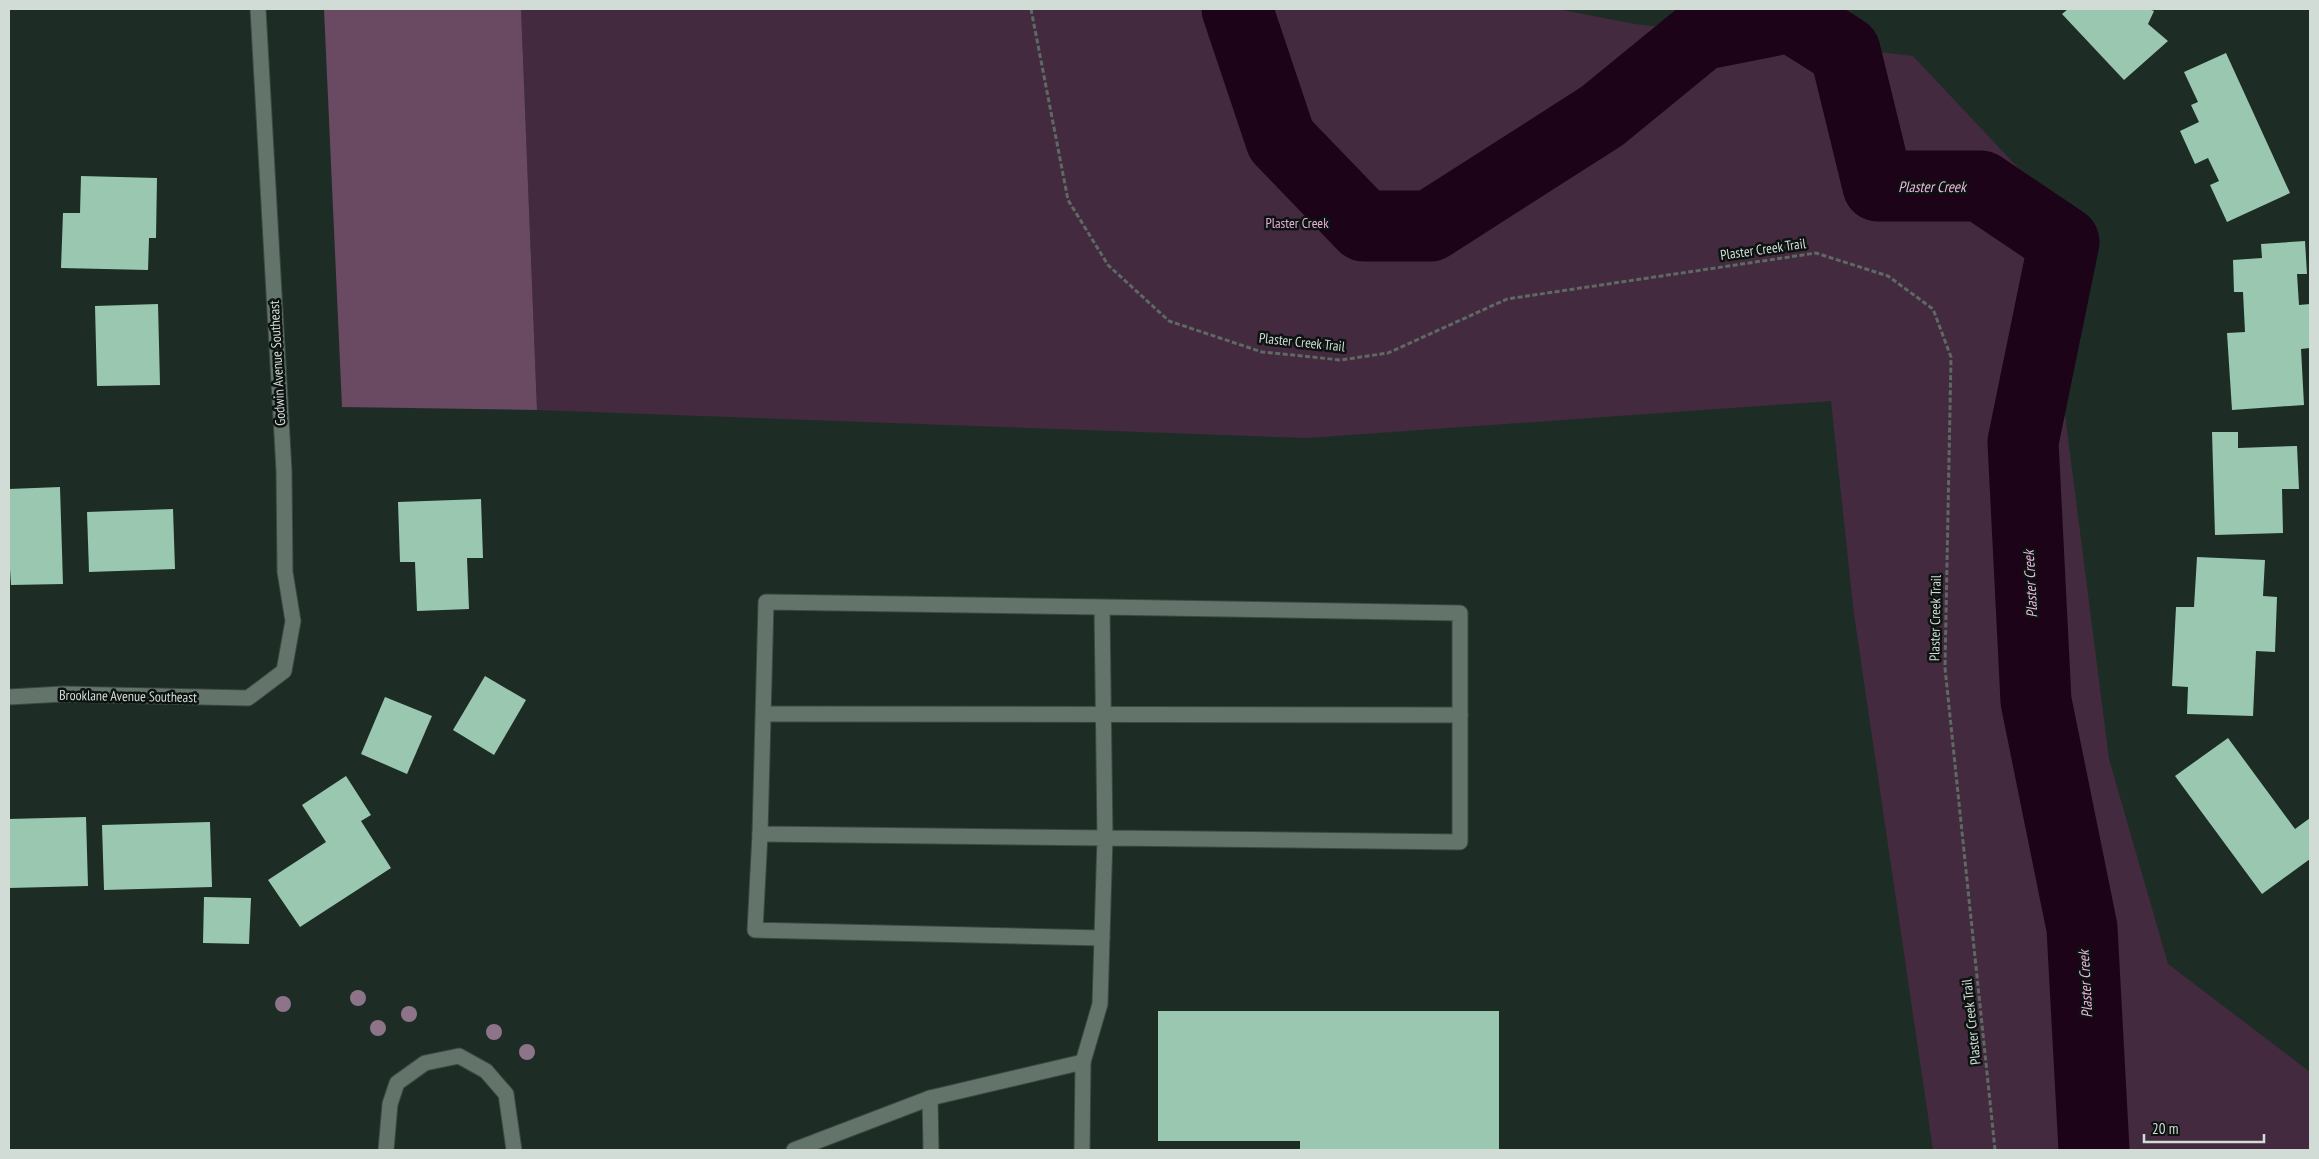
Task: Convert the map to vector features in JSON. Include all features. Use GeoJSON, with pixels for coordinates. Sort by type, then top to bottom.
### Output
{"type":"FeatureCollection","features":[{"type":"Feature","properties":{"kind":"street","name":"Godwin Avenue Southeast"},"geometry":{"type":"LineString","coordinates":[[248,698],[284,671],[293,621],[285,572],[284,471],[258,9]]}},
{"type":"Feature","properties":{"kind":"street"},"geometry":{"type":"LineString","coordinates":[[760,834],[1460,842],[1460,613],[766,602],[760,834],[755,930],[1102,938]]}},
{"type":"Feature","properties":{"kind":"street"},"geometry":{"type":"LineString","coordinates":[[1082,1150],[1083,1062],[1100,1004],[1105,837],[1102,608]]}},
{"type":"Feature","properties":{"kind":"street","name":"Brooklane Avenue Southeast"},"geometry":{"type":"LineString","coordinates":[[9,697],[63,694],[248,698]]}},
{"type":"Feature","properties":{"kind":"street"},"geometry":{"type":"LineString","coordinates":[[764,714],[1103,716],[1460,715]]}},
{"type":"Feature","properties":{"kind":"street"},"geometry":{"type":"LineString","coordinates":[[386,1150],[390,1104],[397,1083],[424,1063],[459,1056],[486,1071],[506,1094],[514,1143]]}},
{"type":"Feature","properties":{"kind":"street"},"geometry":{"type":"LineString","coordinates":[[794,1150],[930,1098],[1083,1062]]}},
{"type":"Feature","properties":{"kind":"street"},"geometry":{"type":"LineString","coordinates":[[930,1098],[931,1150]]}},
{"type":"Feature","properties":{"kind":"path","name":"Plaster Creek Trail"},"geometry":{"type":"LineString","coordinates":[[1031,9],[1068,200],[1108,265],[1170,321],[1262,352],[1341,360],[1388,353],[1507,299],[1816,253],[1888,276],[1934,310],[1950,357],[1945,668],[1995,1150]]}},
{"type":"Feature","properties":{"kind":"green space","name":"Plaster Creek"},"geometry":{"type":"Polygon","coordinates":[[[521,9],[1557,9],[1635,24],[1913,56],[2036,187],[2109,759],[2168,964],[2310,1072],[2310,1150],[1933,1150],[1854,614],[1831,401],[1307,438],[537,410],[521,9]]]}},
{"type":"Feature","properties":{"kind":"shaded area"},"geometry":{"type":"Polygon","coordinates":[[[324,9],[521,9],[537,410],[342,407],[324,9]]]}},
{"type":"Feature","properties":{"kind":"building"},"geometry":{"type":"Polygon","coordinates":[[[2068,9],[2149,9],[2154,11],[2148,24],[2168,41],[2124,80],[2062,14],[2068,9]]]}},
{"type":"Feature","properties":{"kind":"building"},"geometry":{"type":"Polygon","coordinates":[[[2226,53],[2290,193],[2227,222],[2210,185],[2219,181],[2208,158],[2195,164],[2180,131],[2199,122],[2191,105],[2198,102],[2184,72],[2226,53]]]}},
{"type":"Feature","properties":{"kind":"building"},"geometry":{"type":"Polygon","coordinates":[[[81,176],[157,178],[156,238],[149,238],[148,270],[61,268],[63,213],[80,213],[81,176]]]}},
{"type":"Feature","properties":{"kind":"building"},"geometry":{"type":"Polygon","coordinates":[[[2305,241],[2307,274],[2297,274],[2299,305],[2310,304],[2310,348],[2301,349],[2304,405],[2232,410],[2227,333],[2245,332],[2243,292],[2234,292],[2233,260],[2262,258],[2261,244],[2305,241]]]}},
{"type":"Feature","properties":{"kind":"building"},"geometry":{"type":"Polygon","coordinates":[[[158,304],[160,385],[97,386],[95,306],[158,304]]]}},
{"type":"Feature","properties":{"kind":"building"},"geometry":{"type":"Polygon","coordinates":[[[2212,432],[2238,432],[2238,448],[2297,446],[2299,489],[2282,489],[2283,533],[2215,535],[2212,432]]]}},
{"type":"Feature","properties":{"kind":"building"},"geometry":{"type":"Polygon","coordinates":[[[60,487],[63,584],[11,585],[9,489],[60,487]]]}},
{"type":"Feature","properties":{"kind":"building"},"geometry":{"type":"Polygon","coordinates":[[[481,499],[483,558],[467,558],[469,609],[417,611],[415,562],[400,562],[398,502],[481,499]]]}},
{"type":"Feature","properties":{"kind":"building"},"geometry":{"type":"Polygon","coordinates":[[[173,509],[175,569],[89,572],[87,512],[173,509]]]}},
{"type":"Feature","properties":{"kind":"building"},"geometry":{"type":"Polygon","coordinates":[[[2197,557],[2265,560],[2263,596],[2277,597],[2275,652],[2256,651],[2253,716],[2187,714],[2188,687],[2172,686],[2176,607],[2194,607],[2197,557]]]}},
{"type":"Feature","properties":{"kind":"building"},"geometry":{"type":"Polygon","coordinates":[[[485,676],[526,700],[494,755],[453,730],[485,676]]]}},
{"type":"Feature","properties":{"kind":"building"},"geometry":{"type":"Polygon","coordinates":[[[385,697],[432,716],[407,774],[361,754],[385,697]]]}},
{"type":"Feature","properties":{"kind":"building"},"geometry":{"type":"Polygon","coordinates":[[[2228,738],[2295,829],[2310,818],[2310,859],[2262,894],[2175,776],[2228,738]]]}},
{"type":"Feature","properties":{"kind":"building"},"geometry":{"type":"Polygon","coordinates":[[[346,776],[371,815],[361,821],[391,868],[300,927],[268,880],[326,842],[302,805],[346,776]]]}},
{"type":"Feature","properties":{"kind":"building"},"geometry":{"type":"Polygon","coordinates":[[[86,817],[88,886],[9,888],[9,819],[86,817]]]}},
{"type":"Feature","properties":{"kind":"building"},"geometry":{"type":"Polygon","coordinates":[[[210,822],[212,887],[104,890],[102,825],[210,822]]]}},
{"type":"Feature","properties":{"kind":"building"},"geometry":{"type":"Polygon","coordinates":[[[204,897],[251,898],[249,944],[203,943],[204,897]]]}},
{"type":"Feature","properties":{"kind":"building"},"geometry":{"type":"Polygon","coordinates":[[[1158,1011],[1499,1011],[1499,1150],[1300,1150],[1300,1141],[1158,1141],[1158,1011]]]}},
{"type":"Feature","properties":{"kind":"waterway","name":"Plaster Creek"},"geometry":{"type":"LineString","coordinates":[[1237,9],[1281,140],[1364,226],[1430,226],[1602,116],[1701,35],[1791,17],[1845,51],[1878,186],[1981,186],[2064,242],[2023,442],[2036,701],[2082,928],[2094,1150]]}}]}
